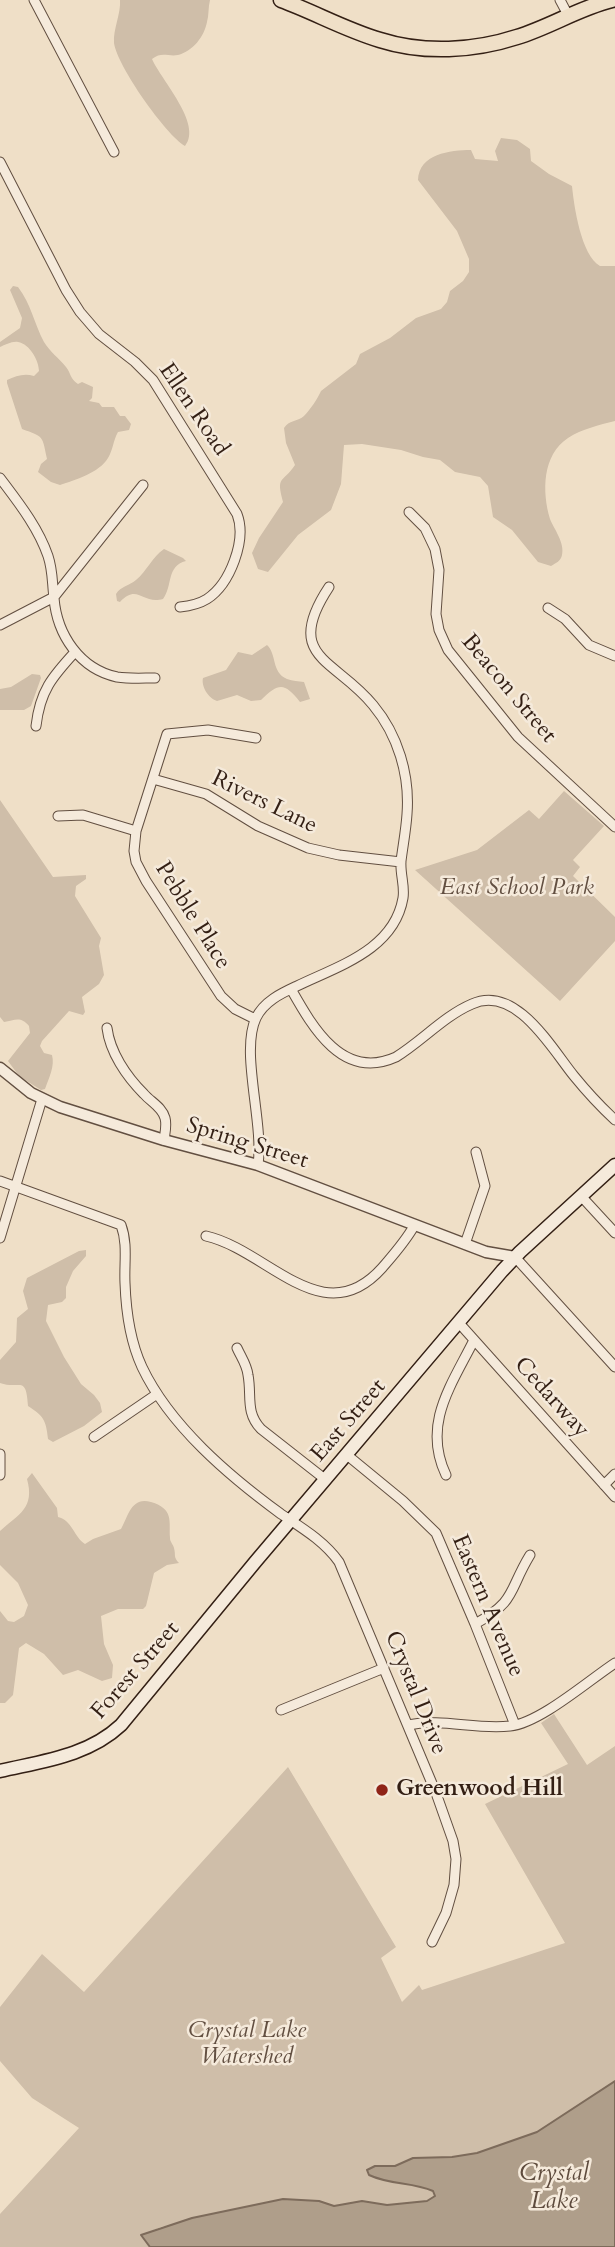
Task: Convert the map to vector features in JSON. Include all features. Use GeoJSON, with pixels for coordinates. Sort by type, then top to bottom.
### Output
{"type":"FeatureCollection","features":[{"type":"Feature","properties":{"kind":"main road"},"geometry":{"type":"LineString","coordinates":[[281,0],[379,40],[419,48],[497,43],[536,31],[568,15],[612,0]]}},
{"type":"Feature","properties":{"kind":"main road"},"geometry":{"type":"LineString","coordinates":[[515,1257],[615,1165]]}},
{"type":"Feature","properties":{"kind":"main road","name":"East Street"},"geometry":{"type":"LineString","coordinates":[[215,1612],[515,1257]]}},
{"type":"Feature","properties":{"kind":"main road","name":"Forest Street"},"geometry":{"type":"LineString","coordinates":[[0,1770],[81,1751],[109,1736],[138,1706],[215,1612]]}},
{"type":"Feature","properties":{"kind":"street"},"geometry":{"type":"LineString","coordinates":[[34,0],[114,152]]}},
{"type":"Feature","properties":{"kind":"street"},"geometry":{"type":"LineString","coordinates":[[560,0],[568,15]]}},
{"type":"Feature","properties":{"kind":"street","name":"Ellen Road"},"geometry":{"type":"LineString","coordinates":[[0,162],[76,305],[99,334],[153,380],[237,514],[241,533],[239,548],[221,585],[210,597],[180,607]]}},
{"type":"Feature","properties":{"kind":"street"},"geometry":{"type":"LineString","coordinates":[[0,478],[44,545],[53,575],[54,597],[60,624],[75,652],[91,666],[110,675],[155,678]]}},
{"type":"Feature","properties":{"kind":"street"},"geometry":{"type":"LineString","coordinates":[[0,625],[54,597],[143,485]]}},
{"type":"Feature","properties":{"kind":"street","name":"Beacon Street"},"geometry":{"type":"LineString","coordinates":[[409,512],[425,528],[435,549],[439,569],[436,614],[439,630],[448,650],[518,737],[615,827]]}},
{"type":"Feature","properties":{"kind":"street"},"geometry":{"type":"LineString","coordinates":[[258,1165],[259,1126],[251,1050],[255,1020],[267,1004],[291,989],[358,957],[382,938],[402,901],[401,862],[408,799],[403,768],[397,745],[384,719],[371,702],[324,661],[311,638],[311,617],[329,587]]}},
{"type":"Feature","properties":{"kind":"street"},"geometry":{"type":"LineString","coordinates":[[548,608],[565,619],[591,647],[615,656]]}},
{"type":"Feature","properties":{"kind":"street"},"geometry":{"type":"LineString","coordinates":[[36,726],[46,687],[75,652]]}},
{"type":"Feature","properties":{"kind":"street","name":"Pebble Place"},"geometry":{"type":"LineString","coordinates":[[255,1020],[235,1009],[221,996],[146,881],[135,857],[136,831],[168,733],[217,731],[256,738]]}},
{"type":"Feature","properties":{"kind":"street","name":"Rivers Lane"},"geometry":{"type":"LineString","coordinates":[[153,779],[212,797],[258,826],[296,844],[339,855],[401,862]]}},
{"type":"Feature","properties":{"kind":"street"},"geometry":{"type":"LineString","coordinates":[[58,816],[83,815],[136,831]]}},
{"type":"Feature","properties":{"kind":"street"},"geometry":{"type":"LineString","coordinates":[[291,989],[331,1047],[348,1059],[362,1063],[383,1062],[396,1056],[474,1003],[490,1000],[501,1003],[541,1030],[581,1085],[615,1120]]}},
{"type":"Feature","properties":{"kind":"street"},"geometry":{"type":"LineString","coordinates":[[107,1028],[113,1051],[142,1092],[163,1115],[164,1140]]}},
{"type":"Feature","properties":{"kind":"street","name":"Spring Street"},"geometry":{"type":"LineString","coordinates":[[0,1068],[42,1099],[78,1113],[258,1165],[486,1252],[515,1257]]}},
{"type":"Feature","properties":{"kind":"street"},"geometry":{"type":"LineString","coordinates":[[0,1238],[42,1099]]}},
{"type":"Feature","properties":{"kind":"street"},"geometry":{"type":"LineString","coordinates":[[465,1244],[485,1186],[476,1152]]}},
{"type":"Feature","properties":{"kind":"street"},"geometry":{"type":"LineString","coordinates":[[0,1181],[16,1186]]}},
{"type":"Feature","properties":{"kind":"street","name":"Crystal Drive"},"geometry":{"type":"LineString","coordinates":[[16,1186],[120,1223],[125,1238],[125,1284],[131,1334],[141,1364],[156,1394],[199,1445],[326,1547],[339,1562],[447,1821],[456,1859],[453,1891],[432,1942]]}},
{"type":"Feature","properties":{"kind":"street"},"geometry":{"type":"LineString","coordinates":[[581,1196],[615,1233]]}},
{"type":"Feature","properties":{"kind":"street"},"geometry":{"type":"LineString","coordinates":[[206,1236],[241,1250],[312,1290],[336,1294],[354,1290],[370,1280],[402,1245],[414,1226]]}},
{"type":"Feature","properties":{"kind":"street","name":"Spring Street"},"geometry":{"type":"LineString","coordinates":[[486,1252],[502,1271]]}},
{"type":"Feature","properties":{"kind":"street"},"geometry":{"type":"LineString","coordinates":[[515,1257],[615,1367]]}},
{"type":"Feature","properties":{"kind":"street","name":"Cedarway"},"geometry":{"type":"LineString","coordinates":[[459,1323],[615,1497]]}},
{"type":"Feature","properties":{"kind":"street"},"geometry":{"type":"LineString","coordinates":[[446,1475],[436,1446],[437,1422],[447,1393],[474,1340]]}},
{"type":"Feature","properties":{"kind":"street"},"geometry":{"type":"LineString","coordinates":[[237,1349],[248,1375],[249,1407],[253,1419],[261,1429],[326,1479]]}},
{"type":"Feature","properties":{"kind":"street"},"geometry":{"type":"LineString","coordinates":[[94,1437],[156,1394]]}},
{"type":"Feature","properties":{"kind":"street"},"geometry":{"type":"LineString","coordinates":[[0,1454],[0,1475]]}},
{"type":"Feature","properties":{"kind":"street","name":"Eastern Avenue"},"geometry":{"type":"LineString","coordinates":[[347,1455],[434,1530],[443,1546],[515,1725]]}},
{"type":"Feature","properties":{"kind":"street"},"geometry":{"type":"LineString","coordinates":[[604,1485],[615,1474]]}},
{"type":"Feature","properties":{"kind":"street"},"geometry":{"type":"LineString","coordinates":[[475,1624],[496,1612],[508,1601],[530,1555]]}},
{"type":"Feature","properties":{"kind":"street"},"geometry":{"type":"LineString","coordinates":[[408,1726],[424,1723],[515,1725],[540,1714],[615,1662]]}},
{"type":"Feature","properties":{"kind":"street"},"geometry":{"type":"LineString","coordinates":[[281,1710],[384,1668]]}},
{"type":"Feature","properties":{"kind":"green space"},"geometry":{"type":"Polygon","coordinates":[[[120,0],[210,0],[206,28],[193,47],[178,55],[162,55],[152,59],[185,114],[189,137],[185,146],[155,115],[117,54],[114,38],[120,0]]]}},
{"type":"Feature","properties":{"kind":"green space"},"geometry":{"type":"Polygon","coordinates":[[[501,138],[517,140],[530,149],[531,161],[572,186],[580,229],[588,252],[600,266],[615,266],[615,421],[585,430],[559,445],[546,475],[547,508],[562,546],[561,559],[551,566],[538,562],[512,530],[493,517],[488,486],[480,477],[455,472],[440,460],[362,444],[344,445],[341,484],[331,510],[298,535],[268,572],[258,569],[252,553],[283,502],[280,483],[295,465],[286,443],[284,428],[304,416],[321,391],[356,364],[360,354],[390,338],[416,318],[441,309],[447,302],[450,291],[463,281],[469,272],[469,259],[457,231],[418,180],[420,171],[430,159],[454,151],[471,150],[475,159],[498,161],[495,151],[501,138]]]}},
{"type":"Feature","properties":{"kind":"green space"},"geometry":{"type":"Polygon","coordinates":[[[13,286],[18,287],[26,300],[44,342],[66,367],[73,380],[78,384],[82,382],[93,387],[89,401],[99,403],[102,407],[114,407],[120,416],[125,416],[131,424],[129,430],[118,432],[110,455],[99,468],[60,485],[38,472],[47,459],[43,441],[22,429],[7,383],[7,380],[14,377],[34,376],[39,371],[33,354],[22,343],[13,342],[0,347],[0,342],[20,328],[22,318],[10,290],[13,286]]]}},
{"type":"Feature","properties":{"kind":"green space"},"geometry":{"type":"Polygon","coordinates":[[[164,549],[186,561],[175,567],[163,599],[131,594],[120,602],[117,601],[118,591],[136,580],[164,549]]]}},
{"type":"Feature","properties":{"kind":"green space"},"geometry":{"type":"Polygon","coordinates":[[[267,645],[282,676],[304,682],[310,699],[300,702],[290,691],[281,687],[272,690],[261,700],[251,701],[237,695],[217,701],[208,695],[203,678],[226,670],[238,652],[252,655],[267,645]]]}},
{"type":"Feature","properties":{"kind":"green space"},"geometry":{"type":"Polygon","coordinates":[[[32,674],[40,675],[41,678],[31,706],[24,710],[0,710],[0,689],[11,687],[32,674]]]}},
{"type":"Feature","properties":{"kind":"green space","name":"East School Park"},"geometry":{"type":"Polygon","coordinates":[[[564,791],[604,826],[573,860],[580,867],[573,876],[615,917],[615,941],[560,1001],[415,870],[477,850],[529,810],[539,819],[564,791]]]}},
{"type":"Feature","properties":{"kind":"green space"},"geometry":{"type":"Polygon","coordinates":[[[0,800],[53,877],[86,875],[86,879],[76,886],[75,896],[101,938],[99,946],[104,975],[99,984],[82,997],[85,1012],[83,1015],[69,1011],[40,1046],[44,1053],[52,1055],[53,1059],[45,1089],[41,1090],[19,1076],[8,1061],[30,1033],[29,1026],[20,1020],[4,1022],[0,1017],[0,800]]]}},
{"type":"Feature","properties":{"kind":"green space"},"geometry":{"type":"Polygon","coordinates":[[[86,1250],[86,1256],[73,1271],[66,1287],[66,1298],[62,1302],[48,1305],[46,1321],[64,1357],[81,1384],[100,1403],[102,1412],[84,1426],[53,1442],[48,1439],[43,1419],[28,1406],[24,1387],[0,1383],[0,1360],[16,1342],[17,1318],[28,1309],[23,1291],[27,1278],[86,1250]]]}},
{"type":"Feature","properties":{"kind":"green space"},"geometry":{"type":"Polygon","coordinates":[[[32,1473],[57,1508],[58,1517],[67,1522],[85,1544],[121,1529],[131,1509],[139,1502],[151,1502],[164,1508],[169,1516],[170,1539],[179,1563],[167,1565],[154,1573],[143,1609],[118,1609],[101,1616],[104,1644],[113,1665],[112,1678],[102,1681],[78,1670],[63,1675],[44,1654],[26,1643],[19,1648],[13,1695],[5,1703],[0,1703],[0,1611],[8,1621],[14,1622],[24,1616],[28,1605],[18,1583],[0,1565],[0,1531],[24,1510],[29,1497],[27,1479],[32,1473]]]}},
{"type":"Feature","properties":{"kind":"green space","name":"Crystal Lake Watershed"},"geometry":{"type":"Polygon","coordinates":[[[554,1714],[587,1765],[615,1746],[615,2081],[537,2132],[477,2153],[413,2158],[395,2166],[375,2166],[368,2170],[369,2175],[377,2178],[433,2191],[435,2197],[427,2201],[387,2205],[362,2201],[334,2206],[319,2201],[283,2199],[161,2227],[142,2235],[151,2247],[0,2247],[0,2214],[79,2128],[32,2098],[0,2061],[0,2007],[42,1954],[84,1992],[288,1767],[396,1947],[381,1958],[402,2002],[419,1985],[422,1990],[565,1943],[485,1804],[568,1764],[541,1723],[554,1714]]]}},
{"type":"Feature","properties":{"kind":"water","name":"Crystal Lake"},"geometry":{"type":"Polygon","coordinates":[[[615,2081],[615,2247],[150,2247],[141,2235],[192,2218],[283,2199],[319,2201],[334,2206],[362,2201],[387,2205],[427,2201],[435,2196],[433,2191],[377,2178],[369,2175],[367,2170],[375,2166],[395,2166],[413,2158],[477,2153],[537,2132],[615,2081]]]}},
{"type":"Feature","properties":{"kind":"place","name":"Greenwood Hill"},"geometry":{"type":"Point","coordinates":[382,1790]}}]}
